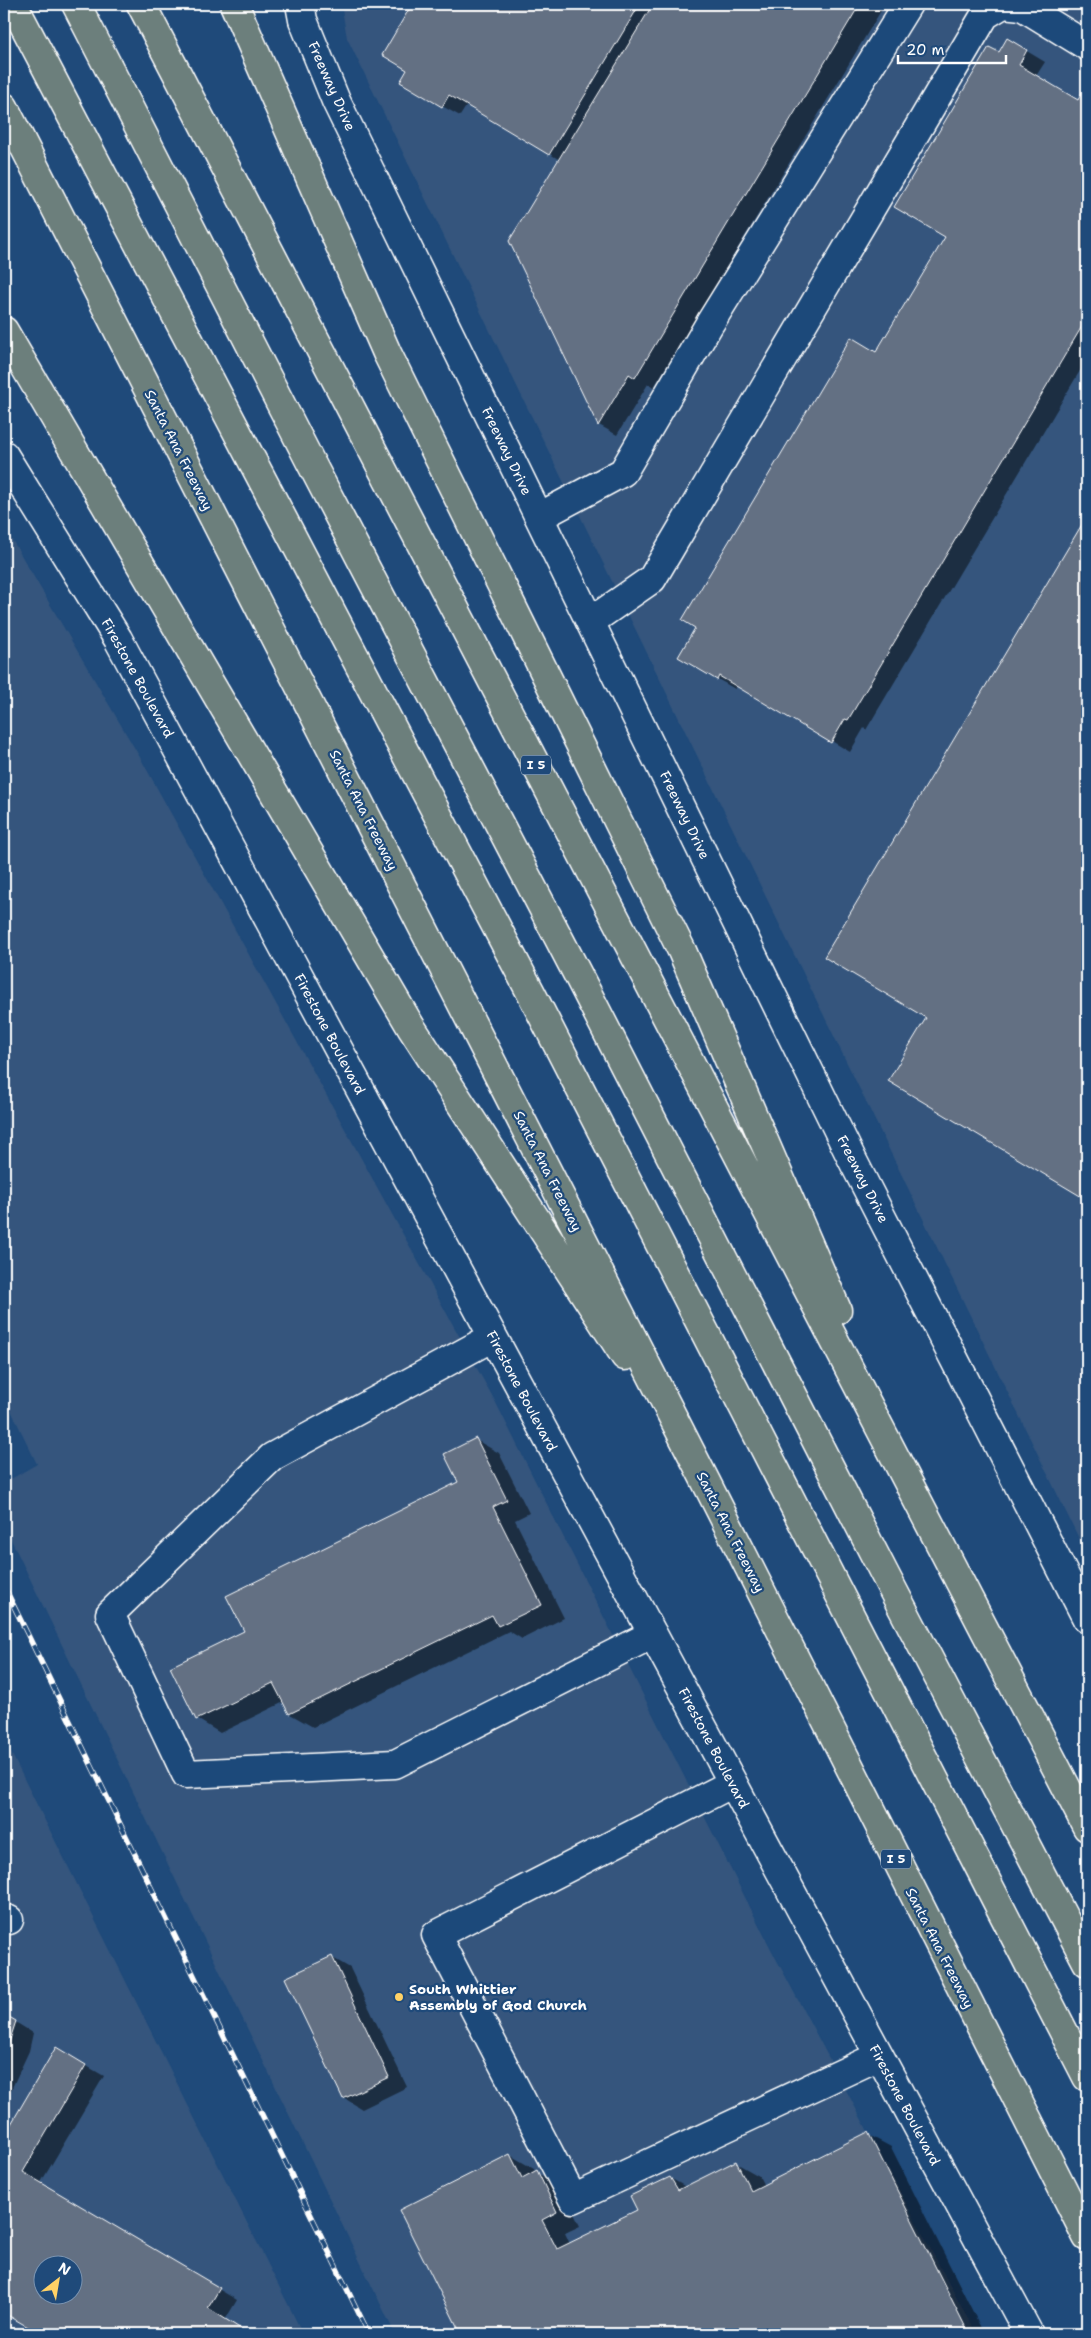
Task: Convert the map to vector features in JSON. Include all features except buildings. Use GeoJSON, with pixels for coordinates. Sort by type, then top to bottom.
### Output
{"type":"FeatureCollection","features":[{"type":"Feature","properties":{"kind":"highway"},"geometry":{"type":"LineString","coordinates":[[13,4],[531,993],[1087,2077]]}},
{"type":"Feature","properties":{"kind":"highway"},"geometry":{"type":"LineString","coordinates":[[76,4],[310,461],[592,1002],[884,1573],[1087,1962]]}},
{"type":"Feature","properties":{"kind":"highway","name":"I 5"},"geometry":{"type":"LineString","coordinates":[[141,4],[1087,1827]]}},
{"type":"Feature","properties":{"kind":"highway"},"geometry":{"type":"LineString","coordinates":[[234,4],[387,353],[682,951],[931,1527]]}},
{"type":"Feature","properties":{"kind":"highway","name":"Santa Ana Freeway"},"geometry":{"type":"LineString","coordinates":[[4,107],[705,1480],[1087,2237]]}},
{"type":"Feature","properties":{"kind":"highway"},"geometry":{"type":"LineString","coordinates":[[4,331],[411,1027],[705,1480]]}},
{"type":"Feature","properties":{"kind":"street"},"geometry":{"type":"LineString","coordinates":[[539,517],[623,472],[710,323],[908,4]]}},
{"type":"Feature","properties":{"kind":"street"},"geometry":{"type":"LineString","coordinates":[[590,622],[652,579],[985,15],[1003,4],[1023,5],[1087,46]]}},
{"type":"Feature","properties":{"kind":"street","name":"Freeway Drive"},"geometry":{"type":"LineString","coordinates":[[306,9],[336,101],[852,1160],[1087,1619]]}},
{"type":"Feature","properties":{"kind":"street","name":"Firestone Boulevard"},"geometry":{"type":"LineString","coordinates":[[4,455],[118,639],[1029,2334]]}},
{"type":"Feature","properties":{"kind":"street"},"geometry":{"type":"LineString","coordinates":[[493,1337],[272,1457],[110,1614],[186,1774],[395,1764],[653,1634]]}},
{"type":"Feature","properties":{"kind":"street"},"geometry":{"type":"LineString","coordinates":[[733,1784],[436,1935],[573,2199],[879,2056]]}},
{"type":"Feature","properties":{"kind":"shaded area"},"geometry":{"type":"Polygon","coordinates":[[[341,4],[1087,4],[1087,1555],[347,38],[341,4]]]}},
{"type":"Feature","properties":{"kind":"shaded area"},"geometry":{"type":"Polygon","coordinates":[[[4,526],[141,759],[495,1401],[773,1953],[976,2334],[395,2334],[4,1525],[4,1483],[37,1464],[4,1396],[4,526]]]}},
{"type":"Feature","properties":{"kind":"shaded area"},"geometry":{"type":"Polygon","coordinates":[[[4,1739],[303,2334],[4,2334],[4,1739]]]}},
{"type":"Feature","properties":{"kind":"railway"},"geometry":{"type":"LineString","coordinates":[[4,1586],[369,2334]]}},
{"type":"Feature","properties":{"kind":"place","name":"South Whittier Assembly of God Church"},"geometry":{"type":"Point","coordinates":[399,1997]}}]}
